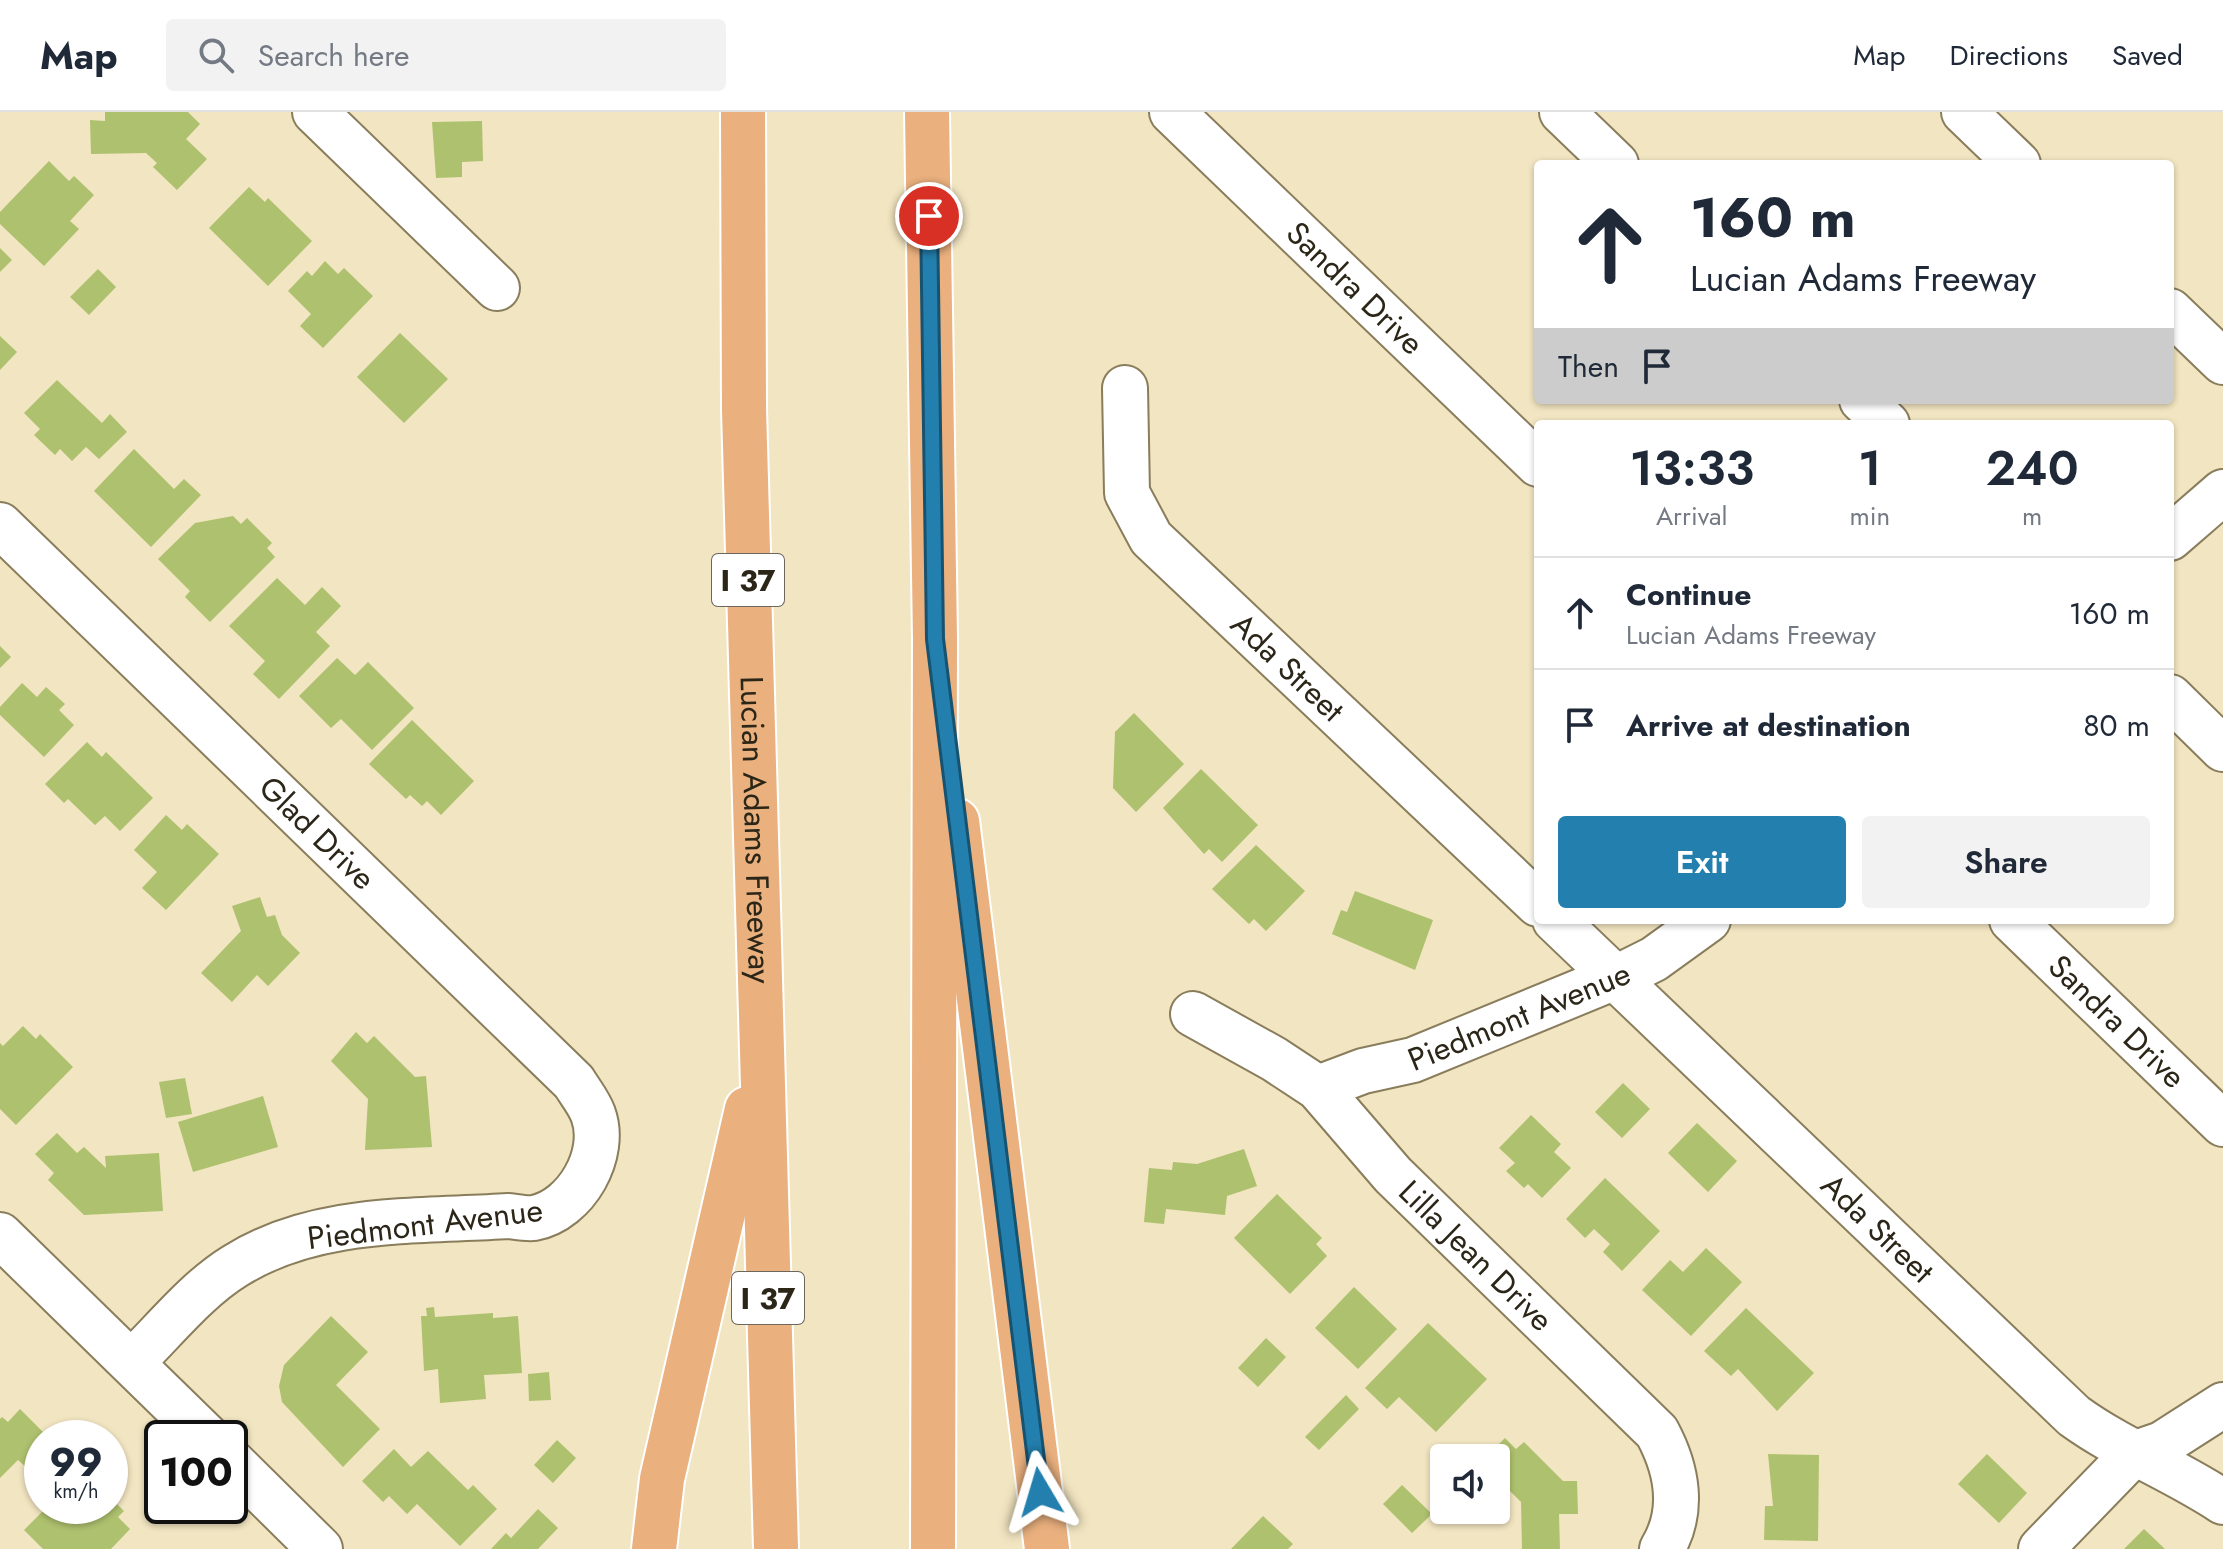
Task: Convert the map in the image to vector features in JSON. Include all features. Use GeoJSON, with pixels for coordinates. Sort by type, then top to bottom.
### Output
{"type":"FeatureCollection","features":[{"type":"Feature","properties":{"kind":"highway","name":"Lucian Adams Freeway"},"geometry":{"type":"LineString","coordinates":[[743,112],[744,409],[776,1549]]}},
{"type":"Feature","properties":{"kind":"highway"},"geometry":{"type":"LineString","coordinates":[[927,112],[935,639],[933,1549]]}},
{"type":"Feature","properties":{"kind":"highway"},"geometry":{"type":"LineString","coordinates":[[935,639],[1047,1549]]}},
{"type":"Feature","properties":{"kind":"highway"},"geometry":{"type":"LineString","coordinates":[[654,1549],[662,1479],[761,1048]]}},
{"type":"Feature","properties":{"kind":"street"},"geometry":{"type":"LineString","coordinates":[[315,112],[497,288]]}},
{"type":"Feature","properties":{"kind":"street","name":"Sandra Drive"},"geometry":{"type":"LineString","coordinates":[[1172,112],[1534,460]]}},
{"type":"Feature","properties":{"kind":"street"},"geometry":{"type":"LineString","coordinates":[[1562,112],[1612,160]]}},
{"type":"Feature","properties":{"kind":"street"},"geometry":{"type":"LineString","coordinates":[[1964,112],[2014,160]]}},
{"type":"Feature","properties":{"kind":"street"},"geometry":{"type":"LineString","coordinates":[[2174,315],[2223,362]]}},
{"type":"Feature","properties":{"kind":"street","name":"Ada Street"},"geometry":{"type":"LineString","coordinates":[[1125,388],[1127,493],[1151,538],[1534,900]]}},
{"type":"Feature","properties":{"kind":"street"},"geometry":{"type":"LineString","coordinates":[[1866,404],[1883,420]]}},
{"type":"Feature","properties":{"kind":"street"},"geometry":{"type":"LineString","coordinates":[[2174,535],[2223,492]]}},
{"type":"Feature","properties":{"kind":"street","name":"Glad Drive"},"geometry":{"type":"LineString","coordinates":[[0,525],[574,1082],[593,1115],[597,1136],[593,1161]]}},
{"type":"Feature","properties":{"kind":"street"},"geometry":{"type":"LineString","coordinates":[[2174,701],[2223,749]]}},
{"type":"Feature","properties":{"kind":"street","name":"Ada Street"},"geometry":{"type":"LineString","coordinates":[[1559,924],[2074,1416],[2133,1454],[2188,1479],[2223,1502]]}},
{"type":"Feature","properties":{"kind":"street","name":"Piedmont Avenue"},"geometry":{"type":"LineString","coordinates":[[1318,1088],[1363,1071],[1413,1060],[1615,976],[1654,959],[1702,924]]}},
{"type":"Feature","properties":{"kind":"street","name":"Sandra Drive"},"geometry":{"type":"LineString","coordinates":[[2016,924],[2223,1124]]}},
{"type":"Feature","properties":{"kind":"street","name":"Lilla Jean Drive"},"geometry":{"type":"LineString","coordinates":[[1193,1014],[1318,1088],[1393,1175],[1657,1432],[1668,1452],[1676,1508],[1662,1549]]}},
{"type":"Feature","properties":{"kind":"street","name":"Piedmont Avenue"},"geometry":{"type":"LineString","coordinates":[[132,1362],[234,1266],[279,1243],[348,1226],[509,1216],[533,1218],[564,1204],[578,1189],[593,1161]]}},
{"type":"Feature","properties":{"kind":"street"},"geometry":{"type":"LineString","coordinates":[[0,1235],[190,1420]]}},
{"type":"Feature","properties":{"kind":"street"},"geometry":{"type":"LineString","coordinates":[[2041,1549],[2133,1454],[2162,1444],[2223,1405]]}},
{"type":"Feature","properties":{"kind":"street"},"geometry":{"type":"LineString","coordinates":[[248,1478],[320,1549]]}},
{"type":"Feature","properties":{"kind":"building"},"geometry":{"type":"Polygon","coordinates":[[[105,112],[188,112],[200,124],[186,139],[207,159],[177,190],[153,167],[157,163],[146,153],[91,154],[90,120],[105,121],[105,112]]]}},
{"type":"Feature","properties":{"kind":"building"},"geometry":{"type":"Polygon","coordinates":[[[482,121],[483,161],[462,162],[462,177],[436,178],[432,122],[482,121]]]}},
{"type":"Feature","properties":{"kind":"building"},"geometry":{"type":"Polygon","coordinates":[[[49,161],[69,181],[74,176],[94,195],[70,221],[79,229],[44,266],[0,224],[0,212],[49,161]]]}},
{"type":"Feature","properties":{"kind":"building"},"geometry":{"type":"Polygon","coordinates":[[[249,187],[265,202],[268,198],[312,241],[268,286],[209,228],[249,187]]]}},
{"type":"Feature","properties":{"kind":"building"},"geometry":{"type":"Polygon","coordinates":[[[0,248],[12,260],[0,272],[0,248]]]}},
{"type":"Feature","properties":{"kind":"building"},"geometry":{"type":"Polygon","coordinates":[[[325,261],[338,274],[344,268],[373,296],[323,348],[300,326],[311,314],[288,291],[307,271],[312,276],[325,261]]]}},
{"type":"Feature","properties":{"kind":"building"},"geometry":{"type":"Polygon","coordinates":[[[98,269],[116,287],[89,315],[70,297],[98,269]]]}},
{"type":"Feature","properties":{"kind":"building"},"geometry":{"type":"Polygon","coordinates":[[[400,333],[448,379],[404,423],[357,377],[400,333]]]}},
{"type":"Feature","properties":{"kind":"building"},"geometry":{"type":"Polygon","coordinates":[[[0,336],[17,352],[0,370],[0,336]]]}},
{"type":"Feature","properties":{"kind":"building"},"geometry":{"type":"Polygon","coordinates":[[[57,380],[102,423],[110,414],[127,432],[99,459],[86,447],[72,461],[60,449],[55,455],[34,435],[40,429],[24,413],[57,380]]]}},
{"type":"Feature","properties":{"kind":"building"},"geometry":{"type":"Polygon","coordinates":[[[134,449],[174,489],[184,479],[201,495],[151,547],[94,491],[134,449]]]}},
{"type":"Feature","properties":{"kind":"building"},"geometry":{"type":"Polygon","coordinates":[[[233,516],[241,524],[247,518],[272,543],[267,548],[275,557],[210,622],[185,597],[190,591],[158,559],[195,523],[233,516]]]}},
{"type":"Feature","properties":{"kind":"building"},"geometry":{"type":"Polygon","coordinates":[[[277,578],[305,605],[322,587],[341,606],[316,632],[330,646],[279,699],[253,674],[265,661],[229,626],[277,578]]]}},
{"type":"Feature","properties":{"kind":"building"},"geometry":{"type":"Polygon","coordinates":[[[0,646],[11,657],[0,668],[0,646]]]}},
{"type":"Feature","properties":{"kind":"building"},"geometry":{"type":"Polygon","coordinates":[[[337,658],[355,675],[368,662],[414,708],[372,750],[341,719],[331,728],[299,696],[337,658]]]}},
{"type":"Feature","properties":{"kind":"building"},"geometry":{"type":"Polygon","coordinates":[[[22,683],[37,697],[46,687],[65,704],[59,710],[74,725],[44,757],[0,715],[0,707],[22,683]]]}},
{"type":"Feature","properties":{"kind":"building"},"geometry":{"type":"Polygon","coordinates":[[[1134,713],[1184,764],[1136,812],[1113,788],[1115,732],[1134,713]]]}},
{"type":"Feature","properties":{"kind":"building"},"geometry":{"type":"Polygon","coordinates":[[[412,720],[474,781],[441,815],[427,801],[422,806],[410,795],[406,799],[369,764],[412,720]]]}},
{"type":"Feature","properties":{"kind":"building"},"geometry":{"type":"Polygon","coordinates":[[[87,742],[102,757],[106,752],[153,798],[120,831],[105,816],[95,825],[68,799],[64,803],[45,784],[87,742]]]}},
{"type":"Feature","properties":{"kind":"building"},"geometry":{"type":"Polygon","coordinates":[[[1201,769],[1258,825],[1222,862],[1209,849],[1204,854],[1163,808],[1201,769]]]}},
{"type":"Feature","properties":{"kind":"building"},"geometry":{"type":"Polygon","coordinates":[[[166,815],[182,830],[187,824],[219,854],[166,910],[142,888],[157,872],[134,850],[166,815]]]}},
{"type":"Feature","properties":{"kind":"building"},"geometry":{"type":"Polygon","coordinates":[[[1256,845],[1305,891],[1266,931],[1254,919],[1249,924],[1212,889],[1256,845]]]}},
{"type":"Feature","properties":{"kind":"building"},"geometry":{"type":"Polygon","coordinates":[[[1355,891],[1433,920],[1415,970],[1332,934],[1341,910],[1347,912],[1355,891]]]}},
{"type":"Feature","properties":{"kind":"building"},"geometry":{"type":"Polygon","coordinates":[[[260,897],[267,917],[275,915],[282,935],[300,953],[268,986],[257,975],[232,1002],[201,973],[241,931],[232,906],[260,897]]]}},
{"type":"Feature","properties":{"kind":"building"},"geometry":{"type":"Polygon","coordinates":[[[23,1026],[36,1039],[40,1034],[73,1067],[16,1125],[0,1109],[0,1043],[3,1046],[23,1026]]]}},
{"type":"Feature","properties":{"kind":"building"},"geometry":{"type":"Polygon","coordinates":[[[356,1032],[367,1043],[374,1036],[415,1077],[426,1076],[432,1147],[365,1150],[368,1099],[331,1061],[356,1032]]]}},
{"type":"Feature","properties":{"kind":"building"},"geometry":{"type":"Polygon","coordinates":[[[185,1078],[192,1114],[166,1118],[159,1082],[185,1078]]]}},
{"type":"Feature","properties":{"kind":"building"},"geometry":{"type":"Polygon","coordinates":[[[1623,1083],[1650,1109],[1622,1138],[1595,1112],[1623,1083]]]}},
{"type":"Feature","properties":{"kind":"building"},"geometry":{"type":"Polygon","coordinates":[[[263,1096],[278,1147],[193,1172],[178,1122],[263,1096]]]}},
{"type":"Feature","properties":{"kind":"building"},"geometry":{"type":"Polygon","coordinates":[[[1531,1115],[1561,1144],[1554,1152],[1571,1168],[1542,1198],[1528,1184],[1524,1188],[1506,1171],[1515,1163],[1499,1148],[1531,1115]]]}},
{"type":"Feature","properties":{"kind":"building"},"geometry":{"type":"Polygon","coordinates":[[[1697,1123],[1737,1161],[1708,1192],[1668,1153],[1697,1123]]]}},
{"type":"Feature","properties":{"kind":"building"},"geometry":{"type":"Polygon","coordinates":[[[57,1133],[77,1153],[84,1147],[106,1168],[105,1156],[159,1153],[163,1211],[84,1215],[48,1180],[54,1173],[35,1154],[57,1133]]]}},
{"type":"Feature","properties":{"kind":"building"},"geometry":{"type":"Polygon","coordinates":[[[1244,1149],[1257,1186],[1227,1196],[1225,1215],[1166,1209],[1164,1224],[1144,1222],[1149,1168],[1172,1170],[1173,1162],[1197,1164],[1244,1149]]]}},
{"type":"Feature","properties":{"kind":"building"},"geometry":{"type":"Polygon","coordinates":[[[1605,1178],[1660,1231],[1622,1271],[1603,1252],[1610,1244],[1594,1229],[1585,1238],[1566,1219],[1605,1178]]]}},
{"type":"Feature","properties":{"kind":"building"},"geometry":{"type":"Polygon","coordinates":[[[1277,1194],[1322,1238],[1316,1244],[1327,1256],[1290,1294],[1234,1238],[1277,1194]]]}},
{"type":"Feature","properties":{"kind":"building"},"geometry":{"type":"Polygon","coordinates":[[[1706,1248],[1742,1282],[1691,1336],[1642,1290],[1670,1260],[1683,1272],[1706,1248]]]}},
{"type":"Feature","properties":{"kind":"building"},"geometry":{"type":"Polygon","coordinates":[[[1354,1287],[1397,1329],[1358,1369],[1315,1328],[1354,1287]]]}},
{"type":"Feature","properties":{"kind":"building"},"geometry":{"type":"Polygon","coordinates":[[[434,1307],[435,1317],[493,1313],[493,1318],[518,1316],[522,1373],[484,1375],[486,1399],[440,1403],[438,1369],[424,1371],[421,1316],[427,1316],[426,1308],[434,1307]]]}},
{"type":"Feature","properties":{"kind":"building"},"geometry":{"type":"Polygon","coordinates":[[[1746,1308],[1814,1373],[1777,1411],[1738,1369],[1731,1376],[1704,1351],[1746,1308]]]}},
{"type":"Feature","properties":{"kind":"building"},"geometry":{"type":"Polygon","coordinates":[[[331,1316],[368,1352],[336,1385],[380,1429],[343,1467],[282,1402],[279,1386],[284,1365],[331,1316]]]}},
{"type":"Feature","properties":{"kind":"building"},"geometry":{"type":"Polygon","coordinates":[[[1428,1323],[1487,1379],[1436,1432],[1399,1397],[1387,1409],[1365,1388],[1428,1323]]]}},
{"type":"Feature","properties":{"kind":"building"},"geometry":{"type":"Polygon","coordinates":[[[1266,1338],[1286,1357],[1258,1387],[1238,1368],[1266,1338]]]}},
{"type":"Feature","properties":{"kind":"building"},"geometry":{"type":"Polygon","coordinates":[[[549,1372],[551,1400],[529,1401],[528,1374],[549,1372]]]}},
{"type":"Feature","properties":{"kind":"building"},"geometry":{"type":"Polygon","coordinates":[[[1346,1395],[1359,1409],[1319,1450],[1305,1437],[1346,1395]]]}},
{"type":"Feature","properties":{"kind":"building"},"geometry":{"type":"Polygon","coordinates":[[[20,1409],[31,1420],[24,1420],[24,1465],[18,1460],[0,1478],[0,1419],[2,1417],[8,1422],[20,1409]]]}},
{"type":"Feature","properties":{"kind":"building"},"geometry":{"type":"Polygon","coordinates":[[[1505,1438],[1516,1449],[1524,1442],[1563,1481],[1577,1481],[1578,1514],[1559,1514],[1560,1549],[1522,1549],[1521,1502],[1510,1491],[1510,1444],[1499,1444],[1505,1438]]]}},
{"type":"Feature","properties":{"kind":"building"},"geometry":{"type":"Polygon","coordinates":[[[557,1440],[576,1458],[553,1483],[534,1465],[557,1440]]]}},
{"type":"Feature","properties":{"kind":"building"},"geometry":{"type":"Polygon","coordinates":[[[394,1449],[411,1467],[428,1451],[468,1490],[473,1485],[497,1509],[460,1546],[417,1504],[407,1514],[389,1496],[383,1502],[362,1481],[394,1449]]]}},
{"type":"Feature","properties":{"kind":"building"},"geometry":{"type":"Polygon","coordinates":[[[1768,1454],[1819,1455],[1818,1541],[1764,1540],[1765,1506],[1773,1506],[1768,1454]]]}},
{"type":"Feature","properties":{"kind":"building"},"geometry":{"type":"Polygon","coordinates":[[[1987,1454],[2027,1493],[1999,1523],[1958,1484],[1987,1454]]]}},
{"type":"Feature","properties":{"kind":"building"},"geometry":{"type":"Polygon","coordinates":[[[1402,1485],[1430,1512],[1430,1516],[1412,1533],[1383,1504],[1402,1485]]]}},
{"type":"Feature","properties":{"kind":"building"},"geometry":{"type":"Polygon","coordinates":[[[538,1509],[558,1528],[538,1549],[491,1549],[506,1533],[511,1538],[538,1509]]]}},
{"type":"Feature","properties":{"kind":"building"},"geometry":{"type":"Polygon","coordinates":[[[1263,1516],[1293,1544],[1288,1549],[1231,1549],[1263,1516]]]}},
{"type":"Feature","properties":{"kind":"building"},"geometry":{"type":"Polygon","coordinates":[[[30,1524],[125,1524],[130,1529],[111,1549],[43,1549],[24,1530],[30,1524]]]}},
{"type":"Feature","properties":{"kind":"building"},"geometry":{"type":"Polygon","coordinates":[[[2144,1529],[2165,1549],[2124,1549],[2144,1529]]]}},
{"type":"Feature","properties":{"kind":"route"},"geometry":{"type":"LineString","coordinates":[[929,216],[935,639],[1040,1492]]}}]}
